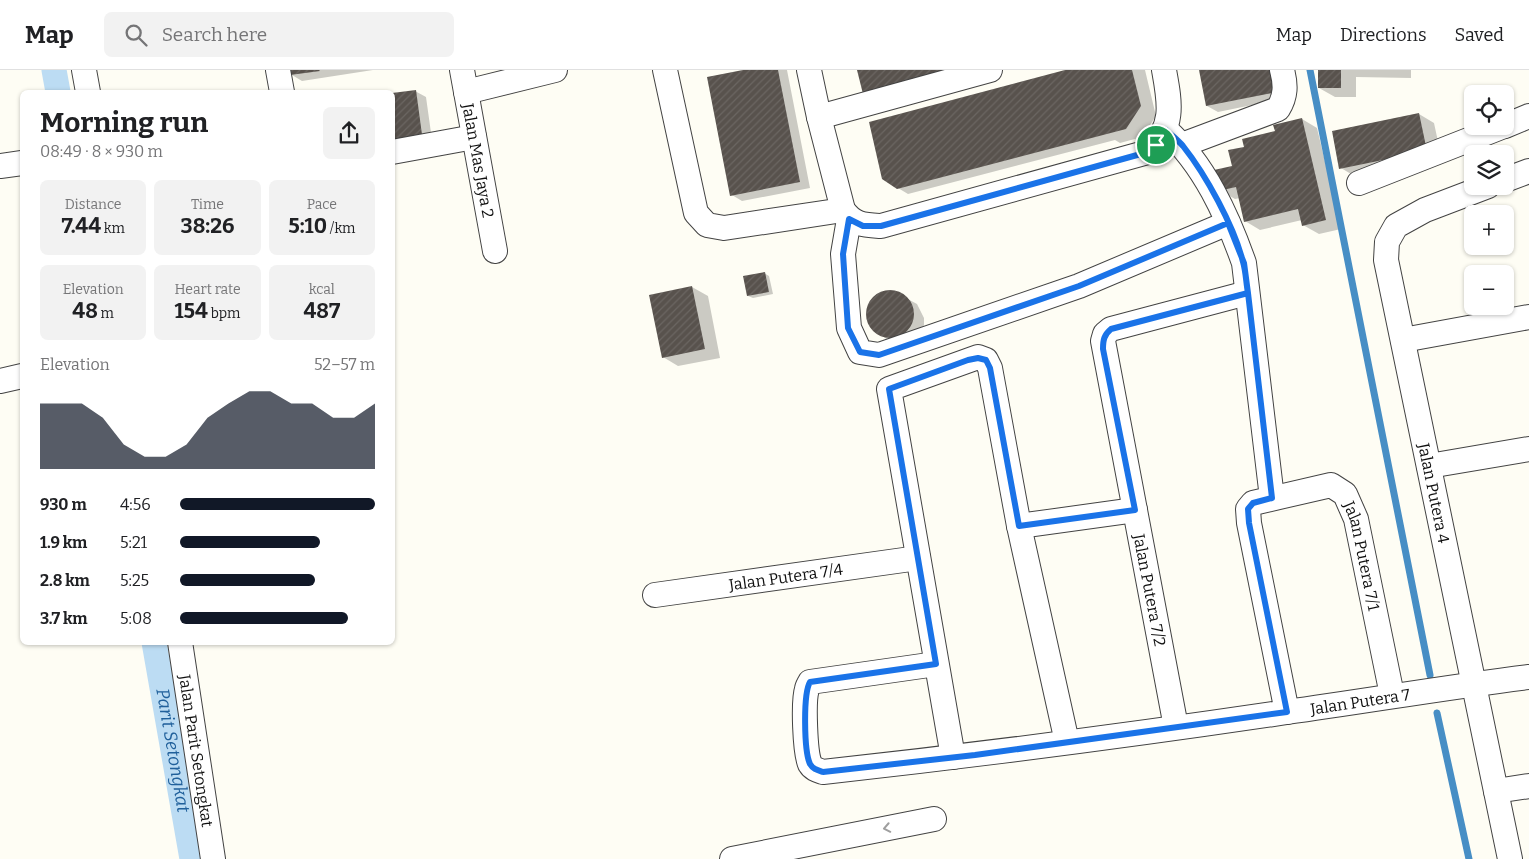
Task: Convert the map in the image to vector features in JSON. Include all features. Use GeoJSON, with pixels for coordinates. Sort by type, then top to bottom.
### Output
{"type":"FeatureCollection","features":[{"type":"Feature","properties":{"kind":"street"},"geometry":{"type":"LineString","coordinates":[[84,70],[88,90]]}},
{"type":"Feature","properties":{"kind":"street"},"geometry":{"type":"LineString","coordinates":[[278,70],[282,90]]}},
{"type":"Feature","properties":{"kind":"street"},"geometry":{"type":"LineString","coordinates":[[464,81],[555,70]]}},
{"type":"Feature","properties":{"kind":"street"},"geometry":{"type":"LineString","coordinates":[[665,70],[696,213],[707,226],[724,228],[846,215],[863,226],[881,226],[1148,152],[1156,145],[1174,137],[1278,109],[1284,100],[1285,83],[1282,70]]}},
{"type":"Feature","properties":{"kind":"street"},"geometry":{"type":"LineString","coordinates":[[809,70],[819,117],[846,215],[843,254],[848,328],[860,352],[879,355],[1079,286],[1228,223]]}},
{"type":"Feature","properties":{"kind":"street"},"geometry":{"type":"LineString","coordinates":[[819,117],[990,70]]}},
{"type":"Feature","properties":{"kind":"street"},"geometry":{"type":"LineString","coordinates":[[1164,70],[1170,99],[1169,115],[1174,137],[1209,185],[1228,223],[1244,263],[1272,498]]}},
{"type":"Feature","properties":{"kind":"street","name":"Jalan Mas Jaya 2"},"geometry":{"type":"LineString","coordinates":[[464,81],[495,251]]}},
{"type":"Feature","properties":{"kind":"street"},"geometry":{"type":"LineString","coordinates":[[1514,122],[1529,116]]}},
{"type":"Feature","properties":{"kind":"street"},"geometry":{"type":"LineString","coordinates":[[1359,183],[1481,135]]}},
{"type":"Feature","properties":{"kind":"street"},"geometry":{"type":"LineString","coordinates":[[395,151],[474,138]]}},
{"type":"Feature","properties":{"kind":"street"},"geometry":{"type":"LineString","coordinates":[[0,166],[20,163]]}},
{"type":"Feature","properties":{"kind":"street"},"geometry":{"type":"LineString","coordinates":[[1514,177],[1529,171]]}},
{"type":"Feature","properties":{"kind":"street","name":"Jalan Putera 4"},"geometry":{"type":"LineString","coordinates":[[1464,195],[1425,210],[1396,226],[1387,242],[1386,260],[1510,859]]}},
{"type":"Feature","properties":{"kind":"street","name":"Jalan Putera 7/2"},"geometry":{"type":"LineString","coordinates":[[1176,727],[1103,341],[1105,334],[1111,329],[1248,293]]}},
{"type":"Feature","properties":{"kind":"street"},"geometry":{"type":"LineString","coordinates":[[1402,340],[1529,317]]}},
{"type":"Feature","properties":{"kind":"street"},"geometry":{"type":"LineString","coordinates":[[953,758],[889,389],[978,358],[986,360],[990,368],[1019,526],[1067,742]]}},
{"type":"Feature","properties":{"kind":"street"},"geometry":{"type":"LineString","coordinates":[[0,381],[20,376]]}},
{"type":"Feature","properties":{"kind":"street"},"geometry":{"type":"LineString","coordinates":[[1429,466],[1529,449]]}},
{"type":"Feature","properties":{"kind":"street","name":"Jalan Putera 7/1"},"geometry":{"type":"LineString","coordinates":[[1287,712],[1249,523],[1248,509],[1253,503],[1331,486],[1345,494],[1356,519],[1392,695]]}},
{"type":"Feature","properties":{"kind":"street"},"geometry":{"type":"LineString","coordinates":[[1019,526],[1135,510]]}},
{"type":"Feature","properties":{"kind":"street","name":"Jalan Putera 7/4"},"geometry":{"type":"LineString","coordinates":[[655,595],[918,558]]}},
{"type":"Feature","properties":{"kind":"street","name":"Jalan Parit Setongkat"},"geometry":{"type":"LineString","coordinates":[[180,645],[213,859]]}},
{"type":"Feature","properties":{"kind":"street","name":"Jalan Putera 7"},"geometry":{"type":"LineString","coordinates":[[936,664],[810,682],[807,688],[805,706],[808,756],[810,764],[814,769],[823,772],[953,758],[1529,677]]}},
{"type":"Feature","properties":{"kind":"street"},"geometry":{"type":"LineString","coordinates":[[1496,791],[1529,786]]}},
{"type":"Feature","properties":{"kind":"street"},"geometry":{"type":"LineString","coordinates":[[732,859],[934,819]]}},
{"type":"Feature","properties":{"kind":"building"},"geometry":{"type":"Polygon","coordinates":[[[290,70],[319,70],[320,71],[290,75],[290,70]]]}},
{"type":"Feature","properties":{"kind":"building"},"geometry":{"type":"Polygon","coordinates":[[[743,70],[778,70],[800,182],[730,196],[707,77],[743,70]]]}},
{"type":"Feature","properties":{"kind":"building"},"geometry":{"type":"Polygon","coordinates":[[[857,70],[972,70],[864,98],[857,70]]]}},
{"type":"Feature","properties":{"kind":"building"},"geometry":{"type":"Polygon","coordinates":[[[1065,70],[1132,70],[1141,106],[1126,129],[897,189],[882,179],[869,122],[1065,70]]]}},
{"type":"Feature","properties":{"kind":"building"},"geometry":{"type":"Polygon","coordinates":[[[1199,70],[1273,70],[1277,92],[1206,106],[1199,70]]]}},
{"type":"Feature","properties":{"kind":"building"},"geometry":{"type":"Polygon","coordinates":[[[1318,70],[1341,70],[1341,88],[1318,88],[1318,70]]]}},
{"type":"Feature","properties":{"kind":"building"},"geometry":{"type":"Polygon","coordinates":[[[416,90],[423,142],[395,146],[395,93],[416,90]]]}},
{"type":"Feature","properties":{"kind":"building"},"geometry":{"type":"Polygon","coordinates":[[[1419,113],[1427,151],[1339,169],[1332,131],[1419,113]]]}},
{"type":"Feature","properties":{"kind":"building"},"geometry":{"type":"Polygon","coordinates":[[[1302,118],[1326,220],[1302,226],[1298,209],[1244,222],[1236,187],[1218,191],[1214,170],[1232,166],[1228,150],[1244,147],[1242,139],[1275,131],[1273,125],[1302,118]]]}},
{"type":"Feature","properties":{"kind":"building"},"geometry":{"type":"Polygon","coordinates":[[[765,272],[769,292],[747,296],[743,276],[765,272]]]}},
{"type":"Feature","properties":{"kind":"building"},"geometry":{"type":"Polygon","coordinates":[[[692,286],[705,349],[662,358],[649,295],[692,286]]]}},
{"type":"Feature","properties":{"kind":"building"},"geometry":{"type":"Polygon","coordinates":[[[885,290],[895,290],[907,297],[914,309],[914,319],[907,331],[895,338],[885,338],[877,334],[870,327],[866,319],[866,309],[870,301],[877,294],[885,290]]]}},
{"type":"Feature","properties":{"kind":"waterway","name":"Parit Setongkat"},"geometry":{"type":"LineString","coordinates":[[54,70],[58,90]]}},
{"type":"Feature","properties":{"kind":"waterway"},"geometry":{"type":"LineString","coordinates":[[1310,70],[1430,675]]}},
{"type":"Feature","properties":{"kind":"waterway","name":"Parit Setongkat"},"geometry":{"type":"LineString","coordinates":[[155,645],[192,859]]}},
{"type":"Feature","properties":{"kind":"waterway"},"geometry":{"type":"LineString","coordinates":[[1437,713],[1469,859]]}},
{"type":"Feature","properties":{"kind":"route"},"geometry":{"type":"LineString","coordinates":[[1156,145],[1148,152],[881,226],[863,226],[849,219],[843,254],[848,328],[860,352],[879,355],[1079,286],[1228,223],[1236,242],[1244,263],[1248,293],[1272,498],[1253,503],[1248,509],[1249,523],[1287,712],[953,758],[823,772],[814,769],[810,764],[808,756],[805,706],[807,688],[810,682],[936,664],[889,389],[968,360],[978,358],[986,360],[990,368],[1019,526],[1135,510],[1103,349],[1105,334],[1111,329],[1248,293],[1244,263],[1236,242],[1219,202],[1209,185],[1182,145],[1166,130],[1156,145]]}}]}
